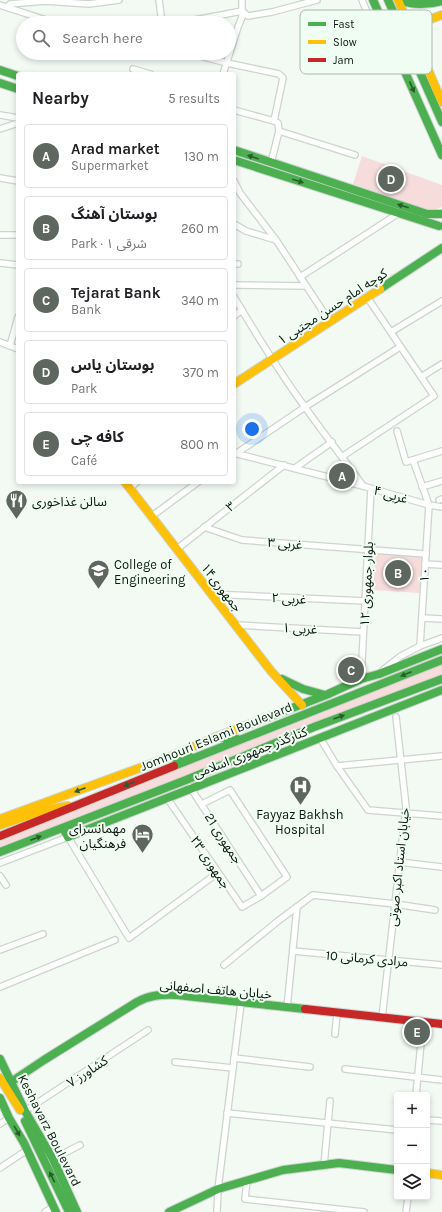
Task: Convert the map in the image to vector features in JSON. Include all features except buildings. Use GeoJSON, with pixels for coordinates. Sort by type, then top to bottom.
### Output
{"type":"FeatureCollection","features":[{"type":"Feature","properties":{"kind":"main road"},"geometry":{"type":"LineString","coordinates":[[373,0],[378,10]]}},
{"type":"Feature","properties":{"kind":"main road"},"geometry":{"type":"LineString","coordinates":[[388,0],[392,10]]}},
{"type":"Feature","properties":{"kind":"main road"},"geometry":{"type":"LineString","coordinates":[[399,0],[416,5],[429,5],[442,1]]}},
{"type":"Feature","properties":{"kind":"main road"},"geometry":{"type":"LineString","coordinates":[[399,0],[403,10]]}},
{"type":"Feature","properties":{"kind":"main road"},"geometry":{"type":"LineString","coordinates":[[432,19],[442,15]]}},
{"type":"Feature","properties":{"kind":"main road"},"geometry":{"type":"LineString","coordinates":[[0,70],[16,75]]}},
{"type":"Feature","properties":{"kind":"main road"},"geometry":{"type":"LineString","coordinates":[[406,74],[442,155]]}},
{"type":"Feature","properties":{"kind":"main road"},"geometry":{"type":"LineString","coordinates":[[421,74],[442,122]]}},
{"type":"Feature","properties":{"kind":"main road"},"geometry":{"type":"LineString","coordinates":[[430,74],[442,102]]}},
{"type":"Feature","properties":{"kind":"main road"},"geometry":{"type":"LineString","coordinates":[[0,83],[16,88]]}},
{"type":"Feature","properties":{"kind":"main road"},"geometry":{"type":"LineString","coordinates":[[236,151],[426,218],[440,230]]}},
{"type":"Feature","properties":{"kind":"main road"},"geometry":{"type":"LineString","coordinates":[[236,161],[399,213],[426,218],[441,214]]}},
{"type":"Feature","properties":{"kind":"main road"},"geometry":{"type":"LineString","coordinates":[[440,230],[438,220],[441,214]]}},
{"type":"Feature","properties":{"kind":"main road","name":"کوچه امام حسن مجتبی ۱"},"geometry":{"type":"LineString","coordinates":[[236,383],[442,248]]}},
{"type":"Feature","properties":{"kind":"main road","name":"جمهوری۱۴"},"geometry":{"type":"LineString","coordinates":[[128,485],[271,671],[302,705]]}},
{"type":"Feature","properties":{"kind":"main road"},"geometry":{"type":"LineString","coordinates":[[0,819],[167,758],[216,737],[302,705],[361,679],[379,674],[442,649]]}},
{"type":"Feature","properties":{"kind":"main road","name":"Jomhouri Eslami Boulevard"},"geometry":{"type":"LineString","coordinates":[[0,836],[195,757],[442,660]]}},
{"type":"Feature","properties":{"kind":"main road"},"geometry":{"type":"LineString","coordinates":[[271,671],[297,687],[314,693],[326,695]]}},
{"type":"Feature","properties":{"kind":"main road"},"geometry":{"type":"LineString","coordinates":[[0,852],[186,780],[314,727],[442,679]]}},
{"type":"Feature","properties":{"kind":"main road"},"geometry":{"type":"LineString","coordinates":[[414,690],[418,699]]}},
{"type":"Feature","properties":{"kind":"main road","name":"کنارگذر جمهوری اسلامی"},"geometry":{"type":"LineString","coordinates":[[68,837],[442,690]]}},
{"type":"Feature","properties":{"kind":"main road"},"geometry":{"type":"LineString","coordinates":[[429,695],[442,697]]}},
{"type":"Feature","properties":{"kind":"main road"},"geometry":{"type":"LineString","coordinates":[[308,713],[314,713],[319,716],[314,727]]}},
{"type":"Feature","properties":{"kind":"main road"},"geometry":{"type":"LineString","coordinates":[[216,737],[241,739]]}},
{"type":"Feature","properties":{"kind":"main road"},"geometry":{"type":"LineString","coordinates":[[167,758],[195,757]]}},
{"type":"Feature","properties":{"kind":"main road"},"geometry":{"type":"LineString","coordinates":[[0,825],[49,809],[77,805]]}},
{"type":"Feature","properties":{"kind":"main road"},"geometry":{"type":"LineString","coordinates":[[63,828],[68,837]]}},
{"type":"Feature","properties":{"kind":"main road","name":"خیابان هاتف اصفهانی"},"geometry":{"type":"LineString","coordinates":[[11,1082],[145,998],[153,995],[164,994],[442,1024]]}},
{"type":"Feature","properties":{"kind":"main road","name":"Keshavarz Boulevard"},"geometry":{"type":"LineString","coordinates":[[0,1059],[25,1112],[52,1159],[77,1212]]}},
{"type":"Feature","properties":{"kind":"main road"},"geometry":{"type":"LineString","coordinates":[[0,1078],[21,1112],[69,1212]]}},
{"type":"Feature","properties":{"kind":"main road"},"geometry":{"type":"LineString","coordinates":[[0,1089],[9,1118]]}},
{"type":"Feature","properties":{"kind":"main road"},"geometry":{"type":"LineString","coordinates":[[0,1098],[9,1118],[24,1143],[55,1209]]}},
{"type":"Feature","properties":{"kind":"main road"},"geometry":{"type":"LineString","coordinates":[[169,1212],[218,1189],[283,1170],[339,1163],[394,1170]]}},
{"type":"Feature","properties":{"kind":"main road"},"geometry":{"type":"LineString","coordinates":[[430,1173],[442,1175]]}},
{"type":"Feature","properties":{"kind":"street"},"geometry":{"type":"LineString","coordinates":[[0,5],[45,1],[75,1],[89,4],[119,0]]}},
{"type":"Feature","properties":{"kind":"street"},"geometry":{"type":"LineString","coordinates":[[159,0],[161,16]]}},
{"type":"Feature","properties":{"kind":"street"},"geometry":{"type":"LineString","coordinates":[[236,34],[242,17],[242,0]]}},
{"type":"Feature","properties":{"kind":"street"},"geometry":{"type":"LineString","coordinates":[[242,11],[248,16],[272,12],[317,0]]}},
{"type":"Feature","properties":{"kind":"street"},"geometry":{"type":"LineString","coordinates":[[362,0],[366,10]]}},
{"type":"Feature","properties":{"kind":"street"},"geometry":{"type":"LineString","coordinates":[[9,4],[38,16]]}},
{"type":"Feature","properties":{"kind":"street"},"geometry":{"type":"LineString","coordinates":[[216,16],[242,11]]}},
{"type":"Feature","properties":{"kind":"street"},"geometry":{"type":"LineString","coordinates":[[215,60],[279,74],[283,78],[274,121]]}},
{"type":"Feature","properties":{"kind":"street"},"geometry":{"type":"LineString","coordinates":[[224,72],[227,60]]}},
{"type":"Feature","properties":{"kind":"street"},"geometry":{"type":"LineString","coordinates":[[134,69],[144,72]]}},
{"type":"Feature","properties":{"kind":"street"},"geometry":{"type":"LineString","coordinates":[[236,111],[278,123],[279,131],[271,163]]}},
{"type":"Feature","properties":{"kind":"street"},"geometry":{"type":"LineString","coordinates":[[0,115],[16,118]]}},
{"type":"Feature","properties":{"kind":"street"},"geometry":{"type":"LineString","coordinates":[[0,129],[16,124]]}},
{"type":"Feature","properties":{"kind":"street"},"geometry":{"type":"LineString","coordinates":[[279,131],[355,155]]}},
{"type":"Feature","properties":{"kind":"street"},"geometry":{"type":"LineString","coordinates":[[0,178],[16,181]]}},
{"type":"Feature","properties":{"kind":"street"},"geometry":{"type":"LineString","coordinates":[[237,193],[276,240],[330,322]]}},
{"type":"Feature","properties":{"kind":"street"},"geometry":{"type":"LineString","coordinates":[[300,277],[399,213]]}},
{"type":"Feature","properties":{"kind":"street"},"geometry":{"type":"LineString","coordinates":[[236,225],[246,231],[276,240]]}},
{"type":"Feature","properties":{"kind":"street"},"geometry":{"type":"LineString","coordinates":[[0,235],[15,234]]}},
{"type":"Feature","properties":{"kind":"street"},"geometry":{"type":"LineString","coordinates":[[0,263],[16,265]]}},
{"type":"Feature","properties":{"kind":"street"},"geometry":{"type":"LineString","coordinates":[[236,285],[306,286]]}},
{"type":"Feature","properties":{"kind":"street"},"geometry":{"type":"LineString","coordinates":[[343,456],[434,396],[367,297]]}},
{"type":"Feature","properties":{"kind":"street"},"geometry":{"type":"LineString","coordinates":[[236,300],[272,360],[305,407],[343,456],[363,486]]}},
{"type":"Feature","properties":{"kind":"street"},"geometry":{"type":"LineString","coordinates":[[391,332],[442,301]]}},
{"type":"Feature","properties":{"kind":"street"},"geometry":{"type":"LineString","coordinates":[[236,314],[242,310]]}},
{"type":"Feature","properties":{"kind":"street"},"geometry":{"type":"LineString","coordinates":[[10,346],[16,324]]}},
{"type":"Feature","properties":{"kind":"street"},"geometry":{"type":"LineString","coordinates":[[0,342],[16,348]]}},
{"type":"Feature","properties":{"kind":"street"},"geometry":{"type":"LineString","coordinates":[[236,453],[305,407],[400,347]]}},
{"type":"Feature","properties":{"kind":"street"},"geometry":{"type":"LineString","coordinates":[[421,377],[442,364]]}},
{"type":"Feature","properties":{"kind":"street"},"geometry":{"type":"LineString","coordinates":[[397,431],[406,462],[442,451]]}},
{"type":"Feature","properties":{"kind":"street"},"geometry":{"type":"LineString","coordinates":[[295,468],[332,442]]}},
{"type":"Feature","properties":{"kind":"street","name":"۴ غربی"},"geometry":{"type":"LineString","coordinates":[[236,454],[284,465],[429,505],[442,506]]}},
{"type":"Feature","properties":{"kind":"street"},"geometry":{"type":"LineString","coordinates":[[413,460],[429,505]]}},
{"type":"Feature","properties":{"kind":"street","name":"۳"},"geometry":{"type":"LineString","coordinates":[[177,549],[284,465]]}},
{"type":"Feature","properties":{"kind":"street"},"geometry":{"type":"LineString","coordinates":[[422,487],[442,481]]}},
{"type":"Feature","properties":{"kind":"street"},"geometry":{"type":"LineString","coordinates":[[152,516],[195,484]]}},
{"type":"Feature","properties":{"kind":"street","name":"بلوار جمهوری ۱۲"},"geometry":{"type":"LineString","coordinates":[[361,679],[371,489]]}},
{"type":"Feature","properties":{"kind":"street","name":"۱۰"},"geometry":{"type":"LineString","coordinates":[[420,646],[429,505]]}},
{"type":"Feature","properties":{"kind":"street","name":"۳ غربی"},"geometry":{"type":"LineString","coordinates":[[204,527],[242,540],[426,554]]}},
{"type":"Feature","properties":{"kind":"street"},"geometry":{"type":"LineString","coordinates":[[425,564],[442,565]]}},
{"type":"Feature","properties":{"kind":"street","name":"۲ غربی"},"geometry":{"type":"LineString","coordinates":[[211,594],[366,601]]}},
{"type":"Feature","properties":{"kind":"street"},"geometry":{"type":"LineString","coordinates":[[422,618],[442,619]]}},
{"type":"Feature","properties":{"kind":"street","name":"۱ غربی"},"geometry":{"type":"LineString","coordinates":[[236,625],[363,632]]}},
{"type":"Feature","properties":{"kind":"street"},"geometry":{"type":"LineString","coordinates":[[379,674],[401,656],[420,646],[442,638]]}},
{"type":"Feature","properties":{"kind":"street","name":"خیابان استاد اکبر صوتی"},"geometry":{"type":"LineString","coordinates":[[382,1018],[406,807],[396,717]]}},
{"type":"Feature","properties":{"kind":"street"},"geometry":{"type":"LineString","coordinates":[[320,738],[337,766],[368,810],[442,816]]}},
{"type":"Feature","properties":{"kind":"street"},"geometry":{"type":"LineString","coordinates":[[337,766],[442,756]]}},
{"type":"Feature","properties":{"kind":"street","name":"جمهوری 21"},"geometry":{"type":"LineString","coordinates":[[186,780],[261,896]]}},
{"type":"Feature","properties":{"kind":"street"},"geometry":{"type":"LineString","coordinates":[[202,804],[230,790],[287,877],[261,896]]}},
{"type":"Feature","properties":{"kind":"street","name":"۲۳ جمهوری"},"geometry":{"type":"LineString","coordinates":[[167,798],[242,907],[261,896]]}},
{"type":"Feature","properties":{"kind":"street"},"geometry":{"type":"LineString","coordinates":[[0,863],[68,837],[129,938],[212,877]]}},
{"type":"Feature","properties":{"kind":"street"},"geometry":{"type":"LineString","coordinates":[[399,862],[442,867]]}},
{"type":"Feature","properties":{"kind":"street"},"geometry":{"type":"LineString","coordinates":[[0,876],[6,885]]}},
{"type":"Feature","properties":{"kind":"street"},"geometry":{"type":"LineString","coordinates":[[224,965],[314,895],[435,910]]}},
{"type":"Feature","properties":{"kind":"street"},"geometry":{"type":"LineString","coordinates":[[287,1008],[297,907]]}},
{"type":"Feature","properties":{"kind":"street"},"geometry":{"type":"LineString","coordinates":[[0,950],[43,934]]}},
{"type":"Feature","properties":{"kind":"street"},"geometry":{"type":"LineString","coordinates":[[0,987],[115,940]]}},
{"type":"Feature","properties":{"kind":"street","name":"مرادی کرمانی 10"},"geometry":{"type":"LineString","coordinates":[[293,951],[442,965]]}},
{"type":"Feature","properties":{"kind":"street"},"geometry":{"type":"LineString","coordinates":[[218,1212],[218,1189],[241,1003]]}},
{"type":"Feature","properties":{"kind":"street"},"geometry":{"type":"LineString","coordinates":[[335,1034],[337,1013]]}},
{"type":"Feature","properties":{"kind":"street"},"geometry":{"type":"LineString","coordinates":[[416,1092],[422,1022]]}},
{"type":"Feature","properties":{"kind":"street","name":"کشاورز ۷"},"geometry":{"type":"LineString","coordinates":[[25,1112],[148,1030]]}},
{"type":"Feature","properties":{"kind":"street"},"geometry":{"type":"LineString","coordinates":[[234,1058],[310,1067]]}},
{"type":"Feature","properties":{"kind":"street"},"geometry":{"type":"LineString","coordinates":[[176,1062],[233,1068]]}},
{"type":"Feature","properties":{"kind":"street"},"geometry":{"type":"LineString","coordinates":[[345,1069],[442,1080]]}},
{"type":"Feature","properties":{"kind":"street"},"geometry":{"type":"LineString","coordinates":[[324,1165],[330,1101]]}},
{"type":"Feature","properties":{"kind":"street"},"geometry":{"type":"LineString","coordinates":[[228,1113],[394,1130]]}},
{"type":"Feature","properties":{"kind":"street"},"geometry":{"type":"LineString","coordinates":[[0,1124],[9,1118]]}},
{"type":"Feature","properties":{"kind":"street"},"geometry":{"type":"LineString","coordinates":[[430,1120],[442,1121]]}},
{"type":"Feature","properties":{"kind":"street"},"geometry":{"type":"LineString","coordinates":[[52,1159],[80,1145]]}},
{"type":"Feature","properties":{"kind":"street"},"geometry":{"type":"LineString","coordinates":[[0,1168],[27,1150]]}},
{"type":"Feature","properties":{"kind":"street"},"geometry":{"type":"LineString","coordinates":[[247,1180],[245,1199],[312,1209],[364,1212]]}},
{"type":"Feature","properties":{"kind":"street"},"geometry":{"type":"LineString","coordinates":[[406,1212],[408,1200]]}},
{"type":"Feature","properties":{"kind":"street"},"geometry":{"type":"LineString","coordinates":[[46,1212],[55,1209]]}},
{"type":"Feature","properties":{"kind":"shaded area"},"geometry":{"type":"Polygon","coordinates":[[[362,156],[442,185],[442,207],[431,211],[353,184],[362,156]]]}},
{"type":"Feature","properties":{"kind":"shaded area"},"geometry":{"type":"Polygon","coordinates":[[[376,553],[422,556],[420,593],[373,590],[376,553]]]}},
{"type":"Feature","properties":{"kind":"shaded area"},"geometry":{"type":"Polygon","coordinates":[[[442,664],[442,674],[0,849],[0,840],[442,664]]]}},
{"type":"Feature","properties":{"kind":"traffic: fast"},"geometry":{"type":"LineString","coordinates":[[373,0],[377,10]]}},
{"type":"Feature","properties":{"kind":"traffic: fast"},"geometry":{"type":"LineString","coordinates":[[388,0],[392,10]]}},
{"type":"Feature","properties":{"kind":"traffic: fast"},"geometry":{"type":"LineString","coordinates":[[400,0],[421,4],[442,1]]}},
{"type":"Feature","properties":{"kind":"traffic: fast"},"geometry":{"type":"LineString","coordinates":[[0,70],[16,75]]}},
{"type":"Feature","properties":{"kind":"traffic: fast"},"geometry":{"type":"LineString","coordinates":[[406,74],[442,155]]}},
{"type":"Feature","properties":{"kind":"traffic: fast"},"geometry":{"type":"LineString","coordinates":[[421,74],[442,122]]}},
{"type":"Feature","properties":{"kind":"traffic: fast"},"geometry":{"type":"LineString","coordinates":[[0,83],[16,88]]}},
{"type":"Feature","properties":{"kind":"traffic: fast"},"geometry":{"type":"LineString","coordinates":[[236,151],[427,214],[441,214]]}},
{"type":"Feature","properties":{"kind":"traffic: fast"},"geometry":{"type":"LineString","coordinates":[[236,161],[439,226]]}},
{"type":"Feature","properties":{"kind":"traffic: fast"},"geometry":{"type":"LineString","coordinates":[[380,289],[442,248]]}},
{"type":"Feature","properties":{"kind":"traffic: fast"},"geometry":{"type":"LineString","coordinates":[[253,723],[326,695],[361,679],[379,674],[442,649]]}},
{"type":"Feature","properties":{"kind":"traffic: fast"},"geometry":{"type":"LineString","coordinates":[[174,766],[442,660]]}},
{"type":"Feature","properties":{"kind":"traffic: fast"},"geometry":{"type":"LineString","coordinates":[[282,679],[303,689],[325,695]]}},
{"type":"Feature","properties":{"kind":"traffic: fast"},"geometry":{"type":"LineString","coordinates":[[0,852],[186,780],[314,727],[442,679]]}},
{"type":"Feature","properties":{"kind":"traffic: fast"},"geometry":{"type":"LineString","coordinates":[[68,837],[442,690]]}},
{"type":"Feature","properties":{"kind":"traffic: fast"},"geometry":{"type":"LineString","coordinates":[[216,737],[237,739]]}},
{"type":"Feature","properties":{"kind":"traffic: fast"},"geometry":{"type":"LineString","coordinates":[[167,758],[190,757]]}},
{"type":"Feature","properties":{"kind":"traffic: fast"},"geometry":{"type":"LineString","coordinates":[[63,828],[68,837]]}},
{"type":"Feature","properties":{"kind":"traffic: fast"},"geometry":{"type":"LineString","coordinates":[[11,1082],[137,1002],[151,996],[177,995],[305,1009]]}},
{"type":"Feature","properties":{"kind":"traffic: fast"},"geometry":{"type":"LineString","coordinates":[[0,1059],[25,1111],[53,1159],[77,1212]]}},
{"type":"Feature","properties":{"kind":"traffic: fast"},"geometry":{"type":"LineString","coordinates":[[0,1098],[9,1118],[24,1143],[56,1212]]}},
{"type":"Feature","properties":{"kind":"traffic: fast"},"geometry":{"type":"LineString","coordinates":[[25,1121],[69,1212]]}},
{"type":"Feature","properties":{"kind":"traffic: fast"},"geometry":{"type":"LineString","coordinates":[[169,1212],[218,1189],[283,1170],[339,1163],[394,1170]]}},
{"type":"Feature","properties":{"kind":"traffic: slow"},"geometry":{"type":"LineString","coordinates":[[398,0],[402,10]]}},
{"type":"Feature","properties":{"kind":"traffic: slow"},"geometry":{"type":"LineString","coordinates":[[432,19],[442,15]]}},
{"type":"Feature","properties":{"kind":"traffic: slow"},"geometry":{"type":"LineString","coordinates":[[430,74],[442,102]]}},
{"type":"Feature","properties":{"kind":"traffic: slow"},"geometry":{"type":"LineString","coordinates":[[236,383],[380,289]]}},
{"type":"Feature","properties":{"kind":"traffic: slow"},"geometry":{"type":"LineString","coordinates":[[127,484],[271,671],[302,705]]}},
{"type":"Feature","properties":{"kind":"traffic: slow"},"geometry":{"type":"LineString","coordinates":[[0,819],[167,758],[253,723]]}},
{"type":"Feature","properties":{"kind":"traffic: slow"},"geometry":{"type":"LineString","coordinates":[[0,825],[49,809],[68,806]]}},
{"type":"Feature","properties":{"kind":"traffic: slow"},"geometry":{"type":"LineString","coordinates":[[0,1078],[20,1110]]}},
{"type":"Feature","properties":{"kind":"traffic: slow"},"geometry":{"type":"LineString","coordinates":[[430,1173],[442,1175]]}},
{"type":"Feature","properties":{"kind":"traffic: jam"},"geometry":{"type":"LineString","coordinates":[[0,836],[174,766]]}},
{"type":"Feature","properties":{"kind":"traffic: jam"},"geometry":{"type":"LineString","coordinates":[[305,1009],[442,1024]]}},
{"type":"Feature","properties":{"kind":"place","name":"بوستان یاس"},"geometry":{"type":"Point","coordinates":[391,179]}},
{"type":"Feature","properties":{"kind":"place","name":"Arad market"},"geometry":{"type":"Point","coordinates":[342,476]}},
{"type":"Feature","properties":{"kind":"place","name":"سالن غذاخوری"},"geometry":{"type":"Point","coordinates":[16,520]}},
{"type":"Feature","properties":{"kind":"place","name":"بوستان آهنگ"},"geometry":{"type":"Point","coordinates":[398,573]}},
{"type":"Feature","properties":{"kind":"place","name":"College of Engineering"},"geometry":{"type":"Point","coordinates":[98,590]}},
{"type":"Feature","properties":{"kind":"place","name":"Tejarat Bank"},"geometry":{"type":"Point","coordinates":[351,670]}},
{"type":"Feature","properties":{"kind":"place","name":"Fayyaz Bakhsh Hospital"},"geometry":{"type":"Point","coordinates":[300,806]}},
{"type":"Feature","properties":{"kind":"place","name":"مهمانسرای فرهنگیان"},"geometry":{"type":"Point","coordinates":[142,854]}},
{"type":"Feature","properties":{"kind":"place","name":"کافه چی"},"geometry":{"type":"Point","coordinates":[417,1032]}}]}
